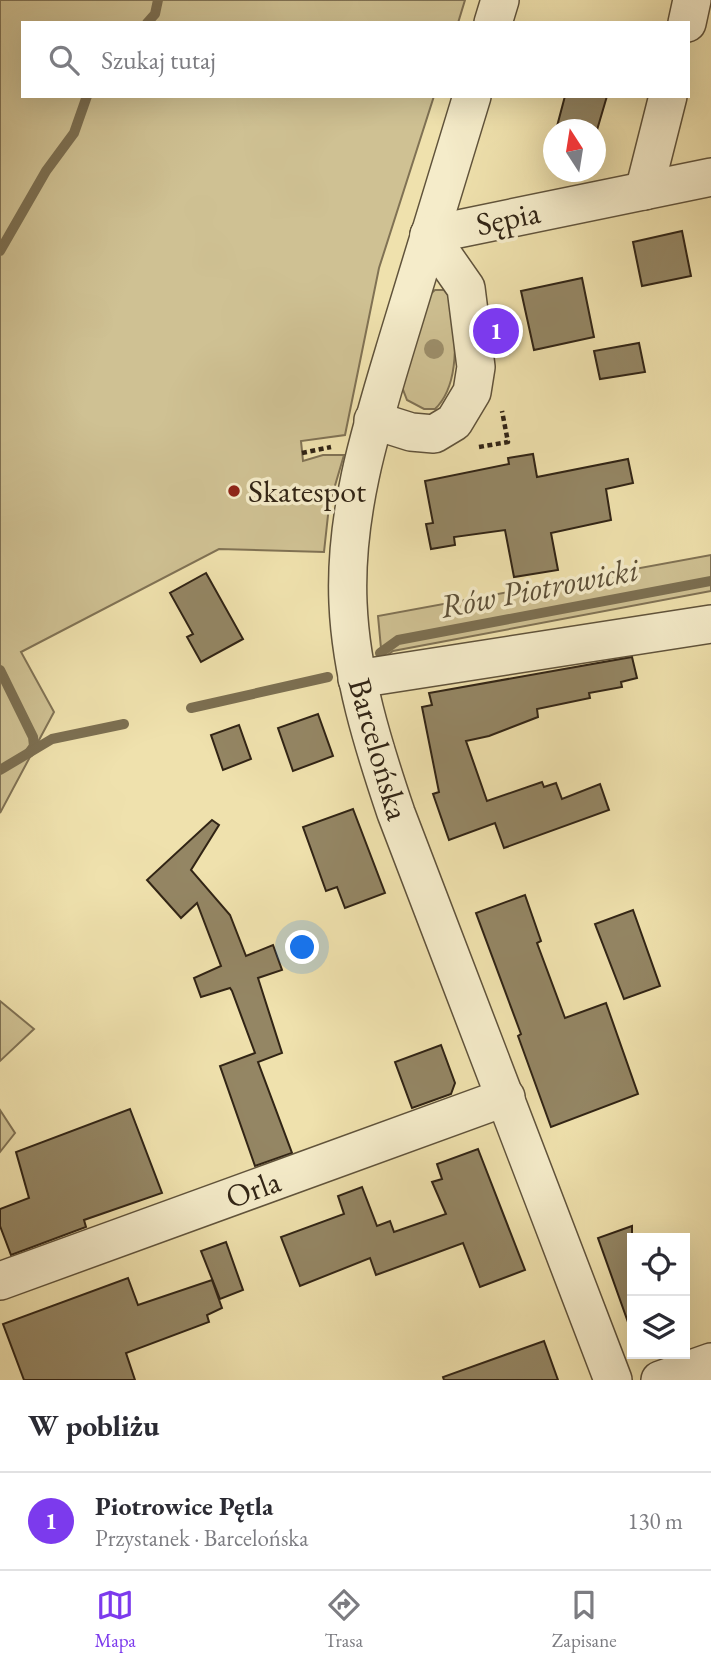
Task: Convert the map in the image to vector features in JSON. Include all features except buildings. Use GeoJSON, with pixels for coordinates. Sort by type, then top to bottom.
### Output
{"type":"FeatureCollection","features":[{"type":"Feature","properties":{"kind":"street"},"geometry":{"type":"LineString","coordinates":[[494,21],[500,0]]}},
{"type":"Feature","properties":{"kind":"street"},"geometry":{"type":"LineString","coordinates":[[687,21],[692,0]]}},
{"type":"Feature","properties":{"kind":"street","name":"Barcelońska"},"geometry":{"type":"LineString","coordinates":[[471,98],[373,420],[351,521],[348,603],[357,679],[373,746],[396,813],[613,1380]]}},
{"type":"Feature","properties":{"kind":"street"},"geometry":{"type":"LineString","coordinates":[[644,191],[667,98]]}},
{"type":"Feature","properties":{"kind":"street","name":"Sępia"},"geometry":{"type":"LineString","coordinates":[[429,235],[711,177]]}},
{"type":"Feature","properties":{"kind":"street"},"geometry":{"type":"LineString","coordinates":[[373,420],[411,432],[434,434],[454,422],[472,392],[476,367],[466,288],[429,235]]}},
{"type":"Feature","properties":{"kind":"street"},"geometry":{"type":"LineString","coordinates":[[357,679],[711,624]]}},
{"type":"Feature","properties":{"kind":"street","name":"Orla"},"geometry":{"type":"LineString","coordinates":[[0,1281],[506,1097]]}},
{"type":"Feature","properties":{"kind":"street"},"geometry":{"type":"LineString","coordinates":[[660,1380],[711,1362]]}},
{"type":"Feature","properties":{"kind":"path"},"geometry":{"type":"LineString","coordinates":[[469,449],[508,442],[500,402]]}},
{"type":"Feature","properties":{"kind":"path"},"geometry":{"type":"LineString","coordinates":[[302,453],[339,447]]}},
{"type":"Feature","properties":{"kind":"shaded area"},"geometry":{"type":"Polygon","coordinates":[[[0,0],[465,0],[459,21],[21,21],[21,98],[433,98],[379,268],[345,435],[301,441],[303,461],[323,455],[344,455],[329,506],[324,552],[219,549],[21,652],[54,712],[0,813],[0,0]]]}},
{"type":"Feature","properties":{"kind":"shaded area"},"geometry":{"type":"Polygon","coordinates":[[[435,290],[444,290],[450,297],[455,341],[453,372],[449,386],[435,409],[424,409],[407,400],[402,387],[428,296],[435,290]]]}},
{"type":"Feature","properties":{"kind":"shaded area"},"geometry":{"type":"Polygon","coordinates":[[[711,555],[711,591],[393,651],[382,659],[378,616],[711,555]]]}},
{"type":"Feature","properties":{"kind":"shaded area"},"geometry":{"type":"Polygon","coordinates":[[[0,1001],[34,1029],[0,1061],[0,1001]]]}},
{"type":"Feature","properties":{"kind":"shaded area"},"geometry":{"type":"Polygon","coordinates":[[[0,1110],[15,1133],[0,1152],[0,1110]]]}},
{"type":"Feature","properties":{"kind":"waterway"},"geometry":{"type":"LineString","coordinates":[[149,21],[155,14],[158,0]]}},
{"type":"Feature","properties":{"kind":"waterway"},"geometry":{"type":"LineString","coordinates":[[0,251],[46,171],[74,133],[86,98]]}},
{"type":"Feature","properties":{"kind":"waterway","name":"Rów Piotrowicki"},"geometry":{"type":"LineString","coordinates":[[380,653],[398,640],[711,581]]}},
{"type":"Feature","properties":{"kind":"waterway"},"geometry":{"type":"LineString","coordinates":[[0,670],[33,737],[34,746],[29,753]]}},
{"type":"Feature","properties":{"kind":"waterway","name":"Rów Piotrowicki"},"geometry":{"type":"LineString","coordinates":[[191,708],[328,677]]}},
{"type":"Feature","properties":{"kind":"waterway","name":"Rów Piotrowicki"},"geometry":{"type":"LineString","coordinates":[[0,770],[52,739],[124,724]]}},
{"type":"Feature","properties":{"kind":"place","name":"Piotrowice Pętla"},"geometry":{"type":"Point","coordinates":[496,331]}},
{"type":"Feature","properties":{"kind":"place","name":"Skatespot"},"geometry":{"type":"Point","coordinates":[234,491]}}]}
